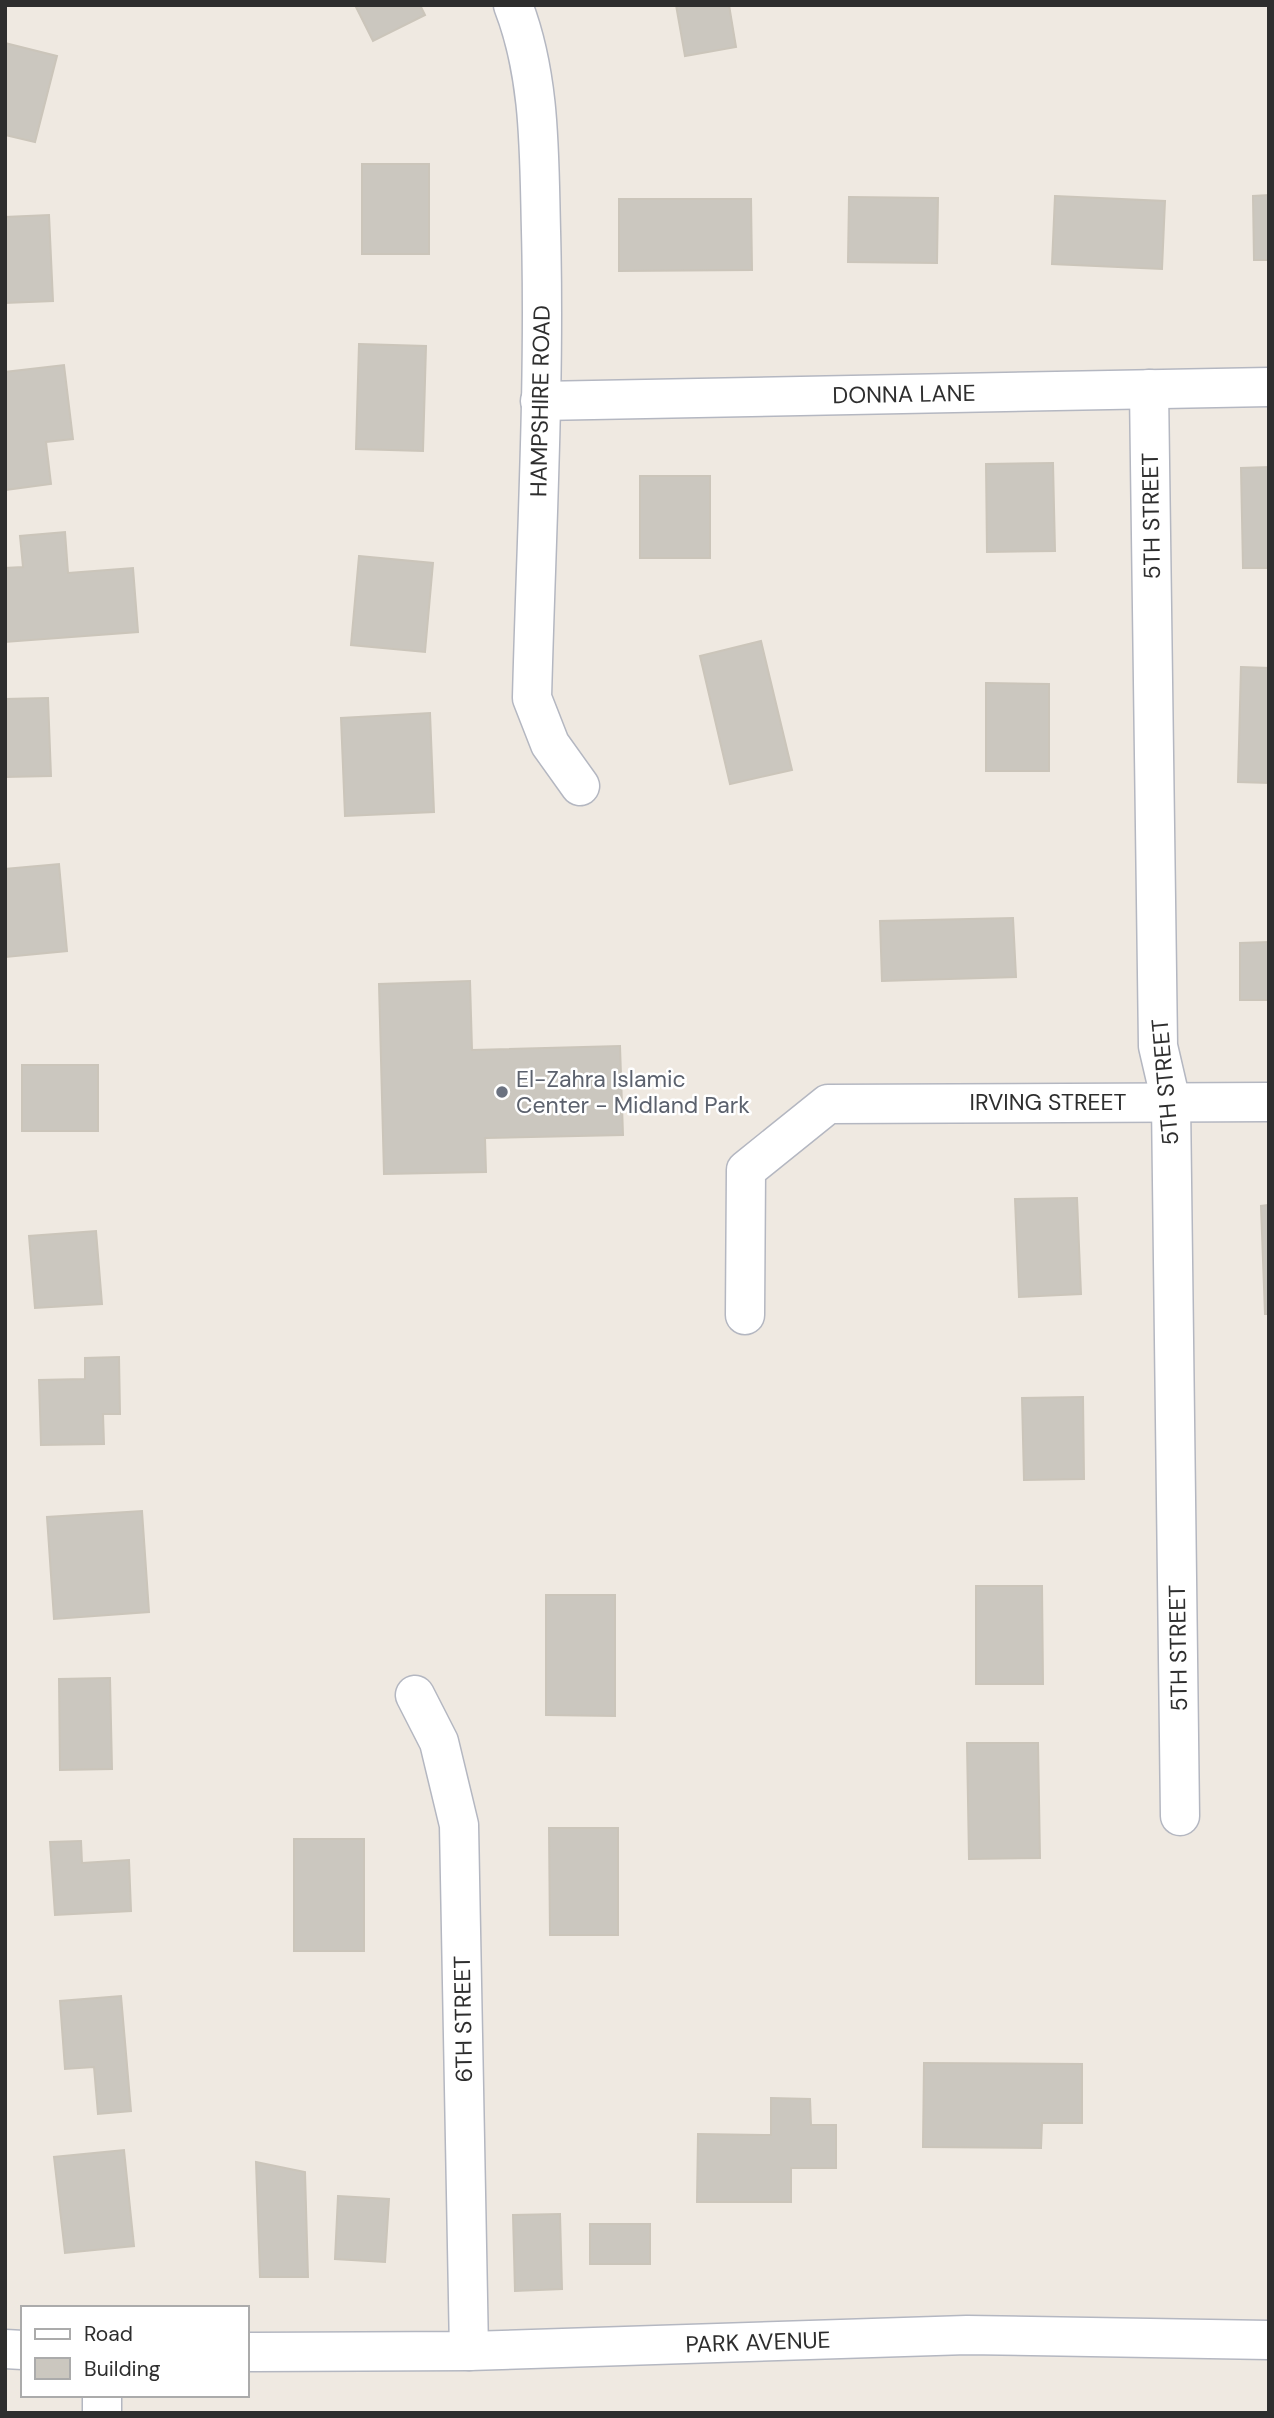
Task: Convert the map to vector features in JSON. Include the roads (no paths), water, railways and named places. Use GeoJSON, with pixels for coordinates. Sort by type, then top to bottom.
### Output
{"type":"FeatureCollection","features":[{"type":"Feature","properties":{"kind":"street","name":"HAMPSHIRE ROAD"},"geometry":{"type":"LineString","coordinates":[[513,5],[534,84],[542,289],[532,698],[550,744],[580,786]]}},
{"type":"Feature","properties":{"kind":"street","name":"DONNA LANE"},"geometry":{"type":"LineString","coordinates":[[540,401],[1269,387]]}},
{"type":"Feature","properties":{"kind":"street","name":"5TH STREET"},"geometry":{"type":"LineString","coordinates":[[1149,390],[1158,1046],[1171,1102],[1181,1816]]}},
{"type":"Feature","properties":{"kind":"street","name":"IRVING STREET"},"geometry":{"type":"LineString","coordinates":[[745,1315],[746,1170],[828,1104],[1269,1102]]}},
{"type":"Feature","properties":{"kind":"street","name":"6TH STREET"},"geometry":{"type":"LineString","coordinates":[[415,1695],[439,1742],[458,1825],[469,2351]]}},
{"type":"Feature","properties":{"kind":"street","name":"PARK AVENUE"},"geometry":{"type":"LineString","coordinates":[[248,2352],[469,2351],[967,2335],[1269,2340]]}},
{"type":"Feature","properties":{"kind":"place","name":"El-Zahra Islamic Center - Midland Park"},"geometry":{"type":"Point","coordinates":[502,1092]}}]}
